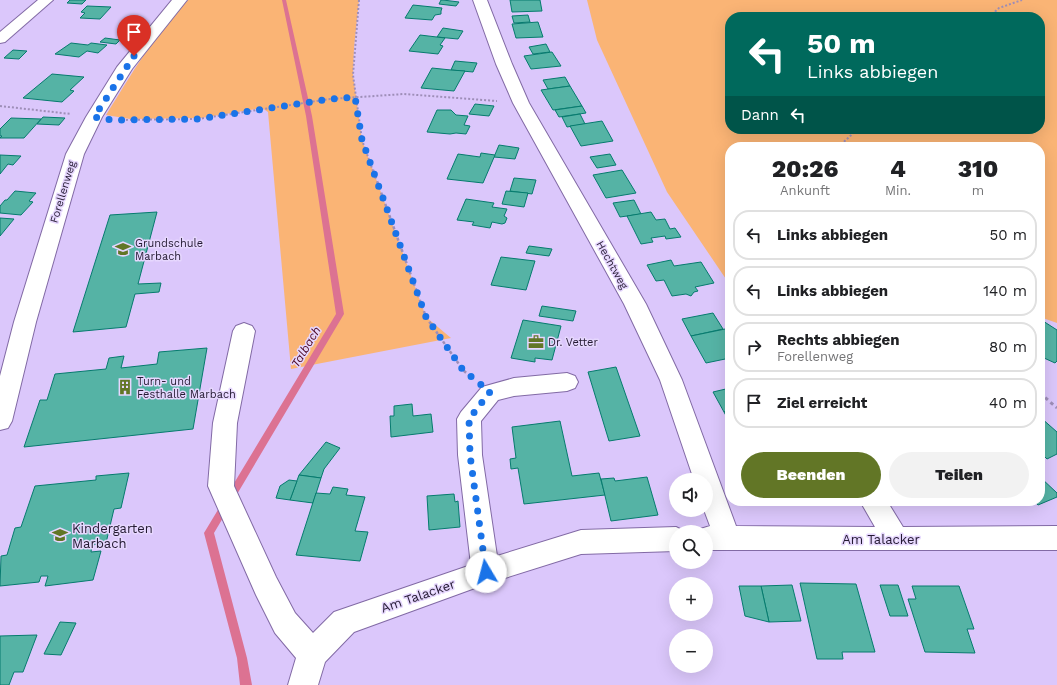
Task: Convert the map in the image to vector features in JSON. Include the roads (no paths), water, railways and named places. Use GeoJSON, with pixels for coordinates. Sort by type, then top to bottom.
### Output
{"type":"FeatureCollection","features":[{"type":"Feature","properties":{"kind":"street"},"geometry":{"type":"LineString","coordinates":[[0,39],[46,0]]}},
{"type":"Feature","properties":{"kind":"street","name":"Forellenweg"},"geometry":{"type":"LineString","coordinates":[[1,415],[25,322],[75,154],[94,117],[126,67],[171,9],[180,0]]}},
{"type":"Feature","properties":{"kind":"street","name":"Hechtweg"},"geometry":{"type":"LineString","coordinates":[[480,0],[504,64],[521,103],[635,304],[671,380],[717,538]]}},
{"type":"Feature","properties":{"kind":"street"},"geometry":{"type":"LineString","coordinates":[[244,331],[225,423],[221,486],[236,516],[266,586],[285,623],[312,654]]}},
{"type":"Feature","properties":{"kind":"street"},"geometry":{"type":"LineString","coordinates":[[486,572],[470,455],[469,419],[490,392],[514,387],[567,382]]}},
{"type":"Feature","properties":{"kind":"street"},"geometry":{"type":"LineString","coordinates":[[876,506],[896,539]]}},
{"type":"Feature","properties":{"kind":"street","name":"Am Talacker"},"geometry":{"type":"LineString","coordinates":[[717,538],[1057,538]]}},
{"type":"Feature","properties":{"kind":"street","name":"Am Talacker"},"geometry":{"type":"LineString","coordinates":[[303,685],[312,654],[344,622],[486,572],[581,542],[669,539]]}},
{"type":"Feature","properties":{"kind":"waterway","name":"Talbach"},"geometry":{"type":"LineString","coordinates":[[246,685],[242,658],[209,533],[340,314],[309,116],[284,0]]}},
{"type":"Feature","properties":{"kind":"place","name":"Grundschule Marbach"},"geometry":{"type":"Point","coordinates":[123,249]}},
{"type":"Feature","properties":{"kind":"place","name":"Dr. Vetter"},"geometry":{"type":"Point","coordinates":[536,342]}},
{"type":"Feature","properties":{"kind":"place","name":"Turn- und Festhalle Marbach"},"geometry":{"type":"Point","coordinates":[125,387]}},
{"type":"Feature","properties":{"kind":"place","name":"Kindergarten Marbach"},"geometry":{"type":"Point","coordinates":[60,535]}}]}
